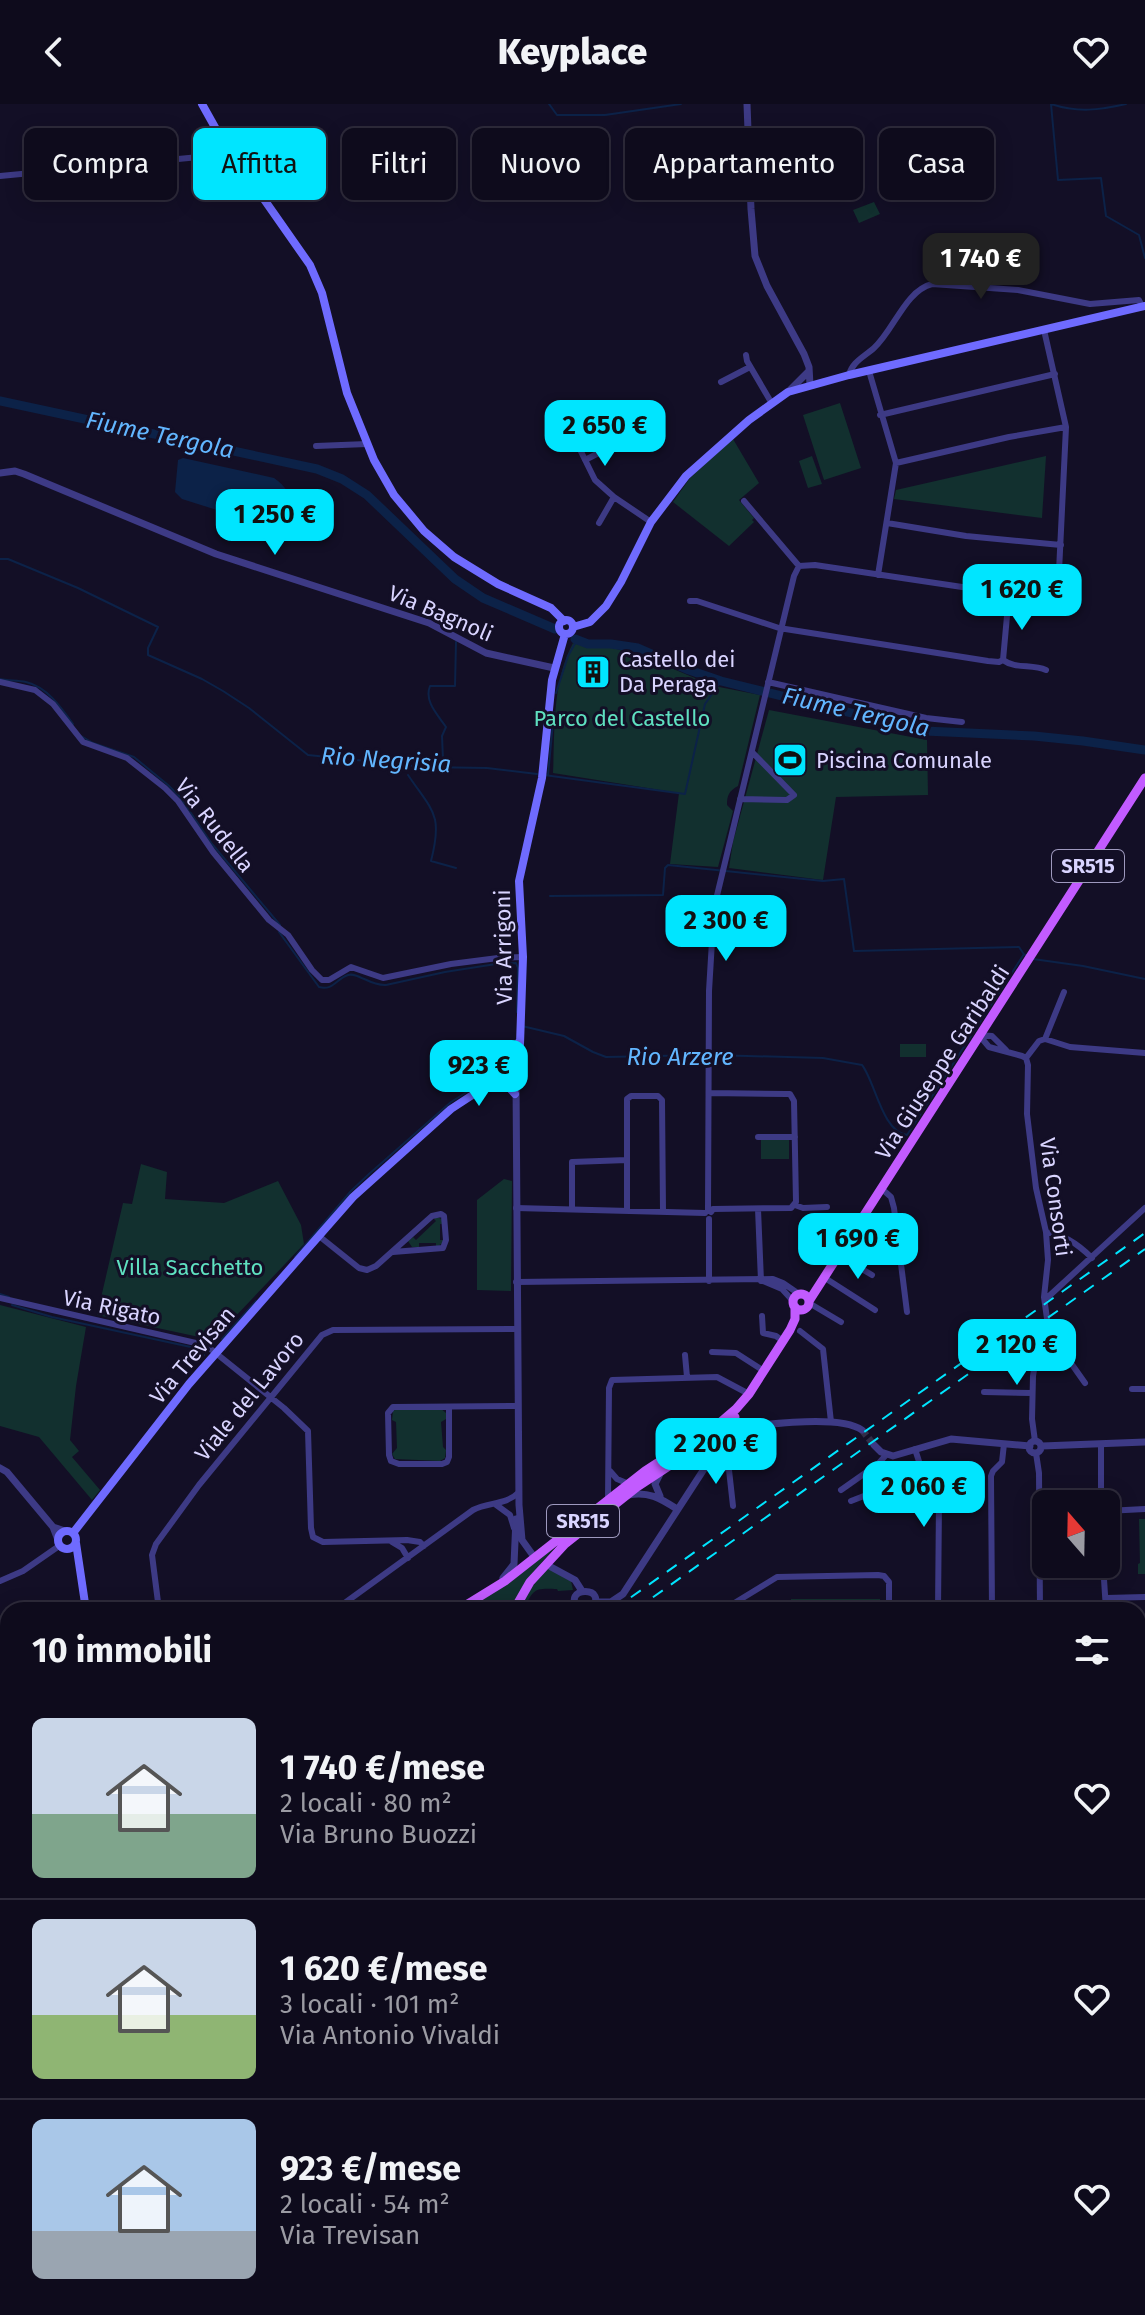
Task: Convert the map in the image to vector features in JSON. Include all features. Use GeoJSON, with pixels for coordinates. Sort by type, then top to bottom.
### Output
{"type":"FeatureCollection","features":[{"type":"Feature","properties":{"kind":"main road"},"geometry":{"type":"LineString","coordinates":[[202,104],[216,128]]}},
{"type":"Feature","properties":{"kind":"main road"},"geometry":{"type":"LineString","coordinates":[[265,200],[303,252],[316,276],[327,309],[343,382],[367,444],[394,495],[429,536],[474,571],[551,608],[564,621],[560,628],[569,631],[590,622],[606,606],[651,522],[692,469],[771,402],[788,392],[1144,306]]}},
{"type":"Feature","properties":{"kind":"main road","name":"Via Arrigoni"},"geometry":{"type":"LineString","coordinates":[[516,1080],[523,957],[519,881],[542,775],[554,668],[569,631]]}},
{"type":"Feature","properties":{"kind":"main road","name":"Via Giuseppe Garibaldi"},"geometry":{"type":"LineString","coordinates":[[737,1412],[783,1341],[802,1301],[825,1278],[840,1256],[1145,778]]}},
{"type":"Feature","properties":{"kind":"main road","name":"Via Trevisan"},"geometry":{"type":"LineString","coordinates":[[72,1536],[216,1352],[373,1178],[451,1109],[492,1082],[502,1079],[511,1066],[521,1031]]}},
{"type":"Feature","properties":{"kind":"main road"},"geometry":{"type":"LineString","coordinates":[[515,1094],[502,1079],[510,1077],[516,1080]]}},
{"type":"Feature","properties":{"kind":"main road","name":"Via Giuseppe Garibaldi"},"geometry":{"type":"LineString","coordinates":[[737,1412],[798,1329],[802,1301]]}},
{"type":"Feature","properties":{"kind":"main road","name":"SR515"},"geometry":{"type":"LineString","coordinates":[[519,1602],[530,1582],[553,1555],[625,1496],[713,1437],[737,1412]]}},
{"type":"Feature","properties":{"kind":"main road","name":"SR515"},"geometry":{"type":"LineString","coordinates":[[471,1602],[531,1561],[629,1484],[737,1412]]}},
{"type":"Feature","properties":{"kind":"main road"},"geometry":{"type":"LineString","coordinates":[[72,1536],[60,1534],[62,1545],[77,1558]]}},
{"type":"Feature","properties":{"kind":"main road"},"geometry":{"type":"LineString","coordinates":[[62,1545],[72,1536]]}},
{"type":"Feature","properties":{"kind":"main road"},"geometry":{"type":"LineString","coordinates":[[72,1536],[85,1602]]}},
{"type":"Feature","properties":{"kind":"street"},"geometry":{"type":"LineString","coordinates":[[747,104],[755,256],[767,286],[804,354],[810,385]]}},
{"type":"Feature","properties":{"kind":"street"},"geometry":{"type":"LineString","coordinates":[[0,176],[193,158]]}},
{"type":"Feature","properties":{"kind":"street"},"geometry":{"type":"LineString","coordinates":[[849,375],[852,365],[886,336],[913,295],[932,284],[1018,290],[1090,304],[1139,300],[1144,306]]}},
{"type":"Feature","properties":{"kind":"street"},"geometry":{"type":"LineString","coordinates":[[709,1281],[709,1050],[714,908],[795,572],[799,566],[810,564],[1009,594],[1048,597],[1058,592],[1066,427],[1044,330]]}},
{"type":"Feature","properties":{"kind":"street"},"geometry":{"type":"LineString","coordinates":[[746,355],[771,402]]}},
{"type":"Feature","properties":{"kind":"street"},"geometry":{"type":"LineString","coordinates":[[721,382],[750,367]]}},
{"type":"Feature","properties":{"kind":"street"},"geometry":{"type":"LineString","coordinates":[[788,392],[809,370]]}},
{"type":"Feature","properties":{"kind":"street"},"geometry":{"type":"LineString","coordinates":[[869,371],[896,463],[878,575]]}},
{"type":"Feature","properties":{"kind":"street"},"geometry":{"type":"LineString","coordinates":[[880,415],[1055,374]]}},
{"type":"Feature","properties":{"kind":"street"},"geometry":{"type":"LineString","coordinates":[[562,413],[595,480],[651,522]]}},
{"type":"Feature","properties":{"kind":"street"},"geometry":{"type":"LineString","coordinates":[[896,463],[1066,427]]}},
{"type":"Feature","properties":{"kind":"street"},"geometry":{"type":"LineString","coordinates":[[585,460],[636,434]]}},
{"type":"Feature","properties":{"kind":"street"},"geometry":{"type":"LineString","coordinates":[[316,446],[367,444]]}},
{"type":"Feature","properties":{"kind":"street"},"geometry":{"type":"LineString","coordinates":[[0,465],[6,467],[4,472]]}},
{"type":"Feature","properties":{"kind":"street","name":"Via Bagnoli"},"geometry":{"type":"LineString","coordinates":[[4,472],[24,474],[216,554],[429,623],[486,653],[554,668]]}},
{"type":"Feature","properties":{"kind":"street"},"geometry":{"type":"LineString","coordinates":[[599,523],[614,497]]}},
{"type":"Feature","properties":{"kind":"street"},"geometry":{"type":"LineString","coordinates":[[744,501],[799,566]]}},
{"type":"Feature","properties":{"kind":"street"},"geometry":{"type":"LineString","coordinates":[[887,523],[966,536],[1061,545]]}},
{"type":"Feature","properties":{"kind":"street"},"geometry":{"type":"LineString","coordinates":[[1003,660],[1009,594]]}},
{"type":"Feature","properties":{"kind":"street"},"geometry":{"type":"LineString","coordinates":[[690,601],[781,628],[988,661],[1003,660]]}},
{"type":"Feature","properties":{"kind":"street"},"geometry":{"type":"LineString","coordinates":[[1003,660],[1008,664],[1046,670]]}},
{"type":"Feature","properties":{"kind":"street","name":"Via Rudella"},"geometry":{"type":"LineString","coordinates":[[0,682],[35,690],[53,704],[83,742],[127,758],[155,775],[178,801],[213,852],[269,920],[288,935],[322,980],[329,980],[351,967],[375,977],[387,977],[451,964],[523,957]]}},
{"type":"Feature","properties":{"kind":"street"},"geometry":{"type":"LineString","coordinates":[[768,685],[926,718],[962,722]]}},
{"type":"Feature","properties":{"kind":"street"},"geometry":{"type":"LineString","coordinates":[[740,799],[787,800],[794,795],[752,752]]}},
{"type":"Feature","properties":{"kind":"street"},"geometry":{"type":"LineString","coordinates":[[1045,1039],[1064,992]]}},
{"type":"Feature","properties":{"kind":"street"},"geometry":{"type":"LineString","coordinates":[[992,1016],[992,1036],[1006,1050]]}},
{"type":"Feature","properties":{"kind":"street"},"geometry":{"type":"LineString","coordinates":[[979,1035],[992,1036]]}},
{"type":"Feature","properties":{"kind":"street"},"geometry":{"type":"LineString","coordinates":[[979,1035],[989,1047]]}},
{"type":"Feature","properties":{"kind":"street"},"geometry":{"type":"LineString","coordinates":[[968,1055],[989,1047],[1026,1058],[1039,1041],[1045,1039],[1113,1052],[1145,1053]]}},
{"type":"Feature","properties":{"kind":"street","name":"Via Consorti"},"geometry":{"type":"LineString","coordinates":[[1026,1058],[1027,1114],[1036,1188],[1046,1232],[1048,1269],[1044,1297],[1049,1333],[1034,1369],[1032,1393],[1039,1473],[1040,1602]]}},
{"type":"Feature","properties":{"kind":"street","name":"Via Arrigoni"},"geometry":{"type":"LineString","coordinates":[[516,1080],[518,1493],[522,1540],[532,1554]]}},
{"type":"Feature","properties":{"kind":"street"},"geometry":{"type":"LineString","coordinates":[[709,1093],[790,1094],[794,1101],[795,1205]]}},
{"type":"Feature","properties":{"kind":"street"},"geometry":{"type":"LineString","coordinates":[[627,1210],[627,1097],[660,1096],[663,1211]]}},
{"type":"Feature","properties":{"kind":"street"},"geometry":{"type":"LineString","coordinates":[[758,1137],[795,1137]]}},
{"type":"Feature","properties":{"kind":"street"},"geometry":{"type":"LineString","coordinates":[[572,1209],[572,1162],[627,1160]]}},
{"type":"Feature","properties":{"kind":"street","name":"Via Giuseppe Garibaldi"},"geometry":{"type":"LineString","coordinates":[[882,1189],[891,1197],[894,1208],[907,1312]]}},
{"type":"Feature","properties":{"kind":"street"},"geometry":{"type":"LineString","coordinates":[[795,1205],[803,1208],[827,1207]]}},
{"type":"Feature","properties":{"kind":"street"},"geometry":{"type":"LineString","coordinates":[[516,1208],[708,1214],[713,1209],[791,1208],[795,1205]]}},
{"type":"Feature","properties":{"kind":"street"},"geometry":{"type":"LineString","coordinates":[[1048,1297],[1145,1208]]}},
{"type":"Feature","properties":{"kind":"street"},"geometry":{"type":"LineString","coordinates":[[758,1209],[762,1281]]}},
{"type":"Feature","properties":{"kind":"street"},"geometry":{"type":"LineString","coordinates":[[319,1236],[363,1270],[376,1266],[432,1216],[437,1213],[444,1216],[446,1240],[443,1248],[393,1252]]}},
{"type":"Feature","properties":{"kind":"street"},"geometry":{"type":"LineString","coordinates":[[1046,1232],[1073,1242],[1092,1258]]}},
{"type":"Feature","properties":{"kind":"street"},"geometry":{"type":"LineString","coordinates":[[840,1256],[872,1275]]}},
{"type":"Feature","properties":{"kind":"street"},"geometry":{"type":"LineString","coordinates":[[825,1278],[875,1310]]}},
{"type":"Feature","properties":{"kind":"street"},"geometry":{"type":"LineString","coordinates":[[516,1282],[762,1281],[841,1322]]}},
{"type":"Feature","properties":{"kind":"street","name":"Via Rigato"},"geometry":{"type":"LineString","coordinates":[[0,1298],[200,1344],[216,1352]]}},
{"type":"Feature","properties":{"kind":"street"},"geometry":{"type":"LineString","coordinates":[[762,1316],[765,1335],[776,1336],[783,1341]]}},
{"type":"Feature","properties":{"kind":"street","name":"Viale del Lavoro"},"geometry":{"type":"LineString","coordinates":[[158,1602],[152,1555],[156,1544],[199,1485],[322,1335],[327,1332],[516,1329]]}},
{"type":"Feature","properties":{"kind":"street"},"geometry":{"type":"LineString","coordinates":[[798,1329],[823,1349],[831,1422]]}},
{"type":"Feature","properties":{"kind":"street"},"geometry":{"type":"LineString","coordinates":[[1046,1340],[1061,1349],[1085,1383]]}},
{"type":"Feature","properties":{"kind":"street"},"geometry":{"type":"LineString","coordinates":[[216,1352],[308,1431],[313,1537],[323,1542],[416,1541],[424,1546]]}},
{"type":"Feature","properties":{"kind":"street"},"geometry":{"type":"LineString","coordinates":[[712,1352],[736,1353],[764,1371]]}},
{"type":"Feature","properties":{"kind":"street"},"geometry":{"type":"LineString","coordinates":[[685,1355],[687,1377]]}},
{"type":"Feature","properties":{"kind":"street"},"geometry":{"type":"LineString","coordinates":[[608,1500],[610,1382],[616,1379],[717,1377],[749,1394]]}},
{"type":"Feature","properties":{"kind":"street"},"geometry":{"type":"LineString","coordinates":[[1132,1389],[1145,1389]]}},
{"type":"Feature","properties":{"kind":"street"},"geometry":{"type":"LineString","coordinates":[[984,1392],[1032,1393]]}},
{"type":"Feature","properties":{"kind":"street"},"geometry":{"type":"LineString","coordinates":[[449,1407],[447,1462],[399,1464],[391,1461],[388,1413],[396,1406],[517,1406]]}},
{"type":"Feature","properties":{"kind":"street"},"geometry":{"type":"LineString","coordinates":[[551,1567],[575,1580],[582,1591],[592,1593],[595,1602],[611,1602],[623,1594],[727,1432],[737,1427],[831,1422],[849,1423],[862,1430]]}},
{"type":"Feature","properties":{"kind":"street"},"geometry":{"type":"LineString","coordinates":[[874,1445],[886,1455],[896,1455],[951,1439],[1036,1447],[1145,1442]]}},
{"type":"Feature","properties":{"kind":"street"},"geometry":{"type":"LineString","coordinates":[[992,1602],[991,1476],[1002,1462],[1004,1444]]}},
{"type":"Feature","properties":{"kind":"street"},"geometry":{"type":"LineString","coordinates":[[1101,1444],[1101,1490]]}},
{"type":"Feature","properties":{"kind":"street"},"geometry":{"type":"LineString","coordinates":[[915,1449],[923,1474],[939,1502],[938,1602]]}},
{"type":"Feature","properties":{"kind":"street"},"geometry":{"type":"LineString","coordinates":[[841,1490],[886,1455]]}},
{"type":"Feature","properties":{"kind":"street"},"geometry":{"type":"LineString","coordinates":[[710,1458],[729,1470],[733,1506]]}},
{"type":"Feature","properties":{"kind":"street"},"geometry":{"type":"LineString","coordinates":[[851,1501],[882,1489],[878,1464]]}},
{"type":"Feature","properties":{"kind":"street"},"geometry":{"type":"LineString","coordinates":[[0,1468],[7,1472],[53,1527],[62,1545],[23,1571],[0,1581]]}},
{"type":"Feature","properties":{"kind":"street"},"geometry":{"type":"LineString","coordinates":[[609,1468],[617,1479],[629,1484]]}},
{"type":"Feature","properties":{"kind":"street"},"geometry":{"type":"LineString","coordinates":[[661,1471],[655,1484],[657,1493],[677,1509]]}},
{"type":"Feature","properties":{"kind":"street"},"geometry":{"type":"LineString","coordinates":[[346,1602],[473,1510],[508,1501],[518,1493]]}},
{"type":"Feature","properties":{"kind":"street"},"geometry":{"type":"LineString","coordinates":[[625,1496],[647,1494],[661,1498]]}},
{"type":"Feature","properties":{"kind":"street"},"geometry":{"type":"LineString","coordinates":[[495,1504],[510,1515],[515,1531]]}},
{"type":"Feature","properties":{"kind":"street","name":"Via Arrigoni"},"geometry":{"type":"LineString","coordinates":[[484,1594],[507,1575],[514,1564],[519,1505]]}},
{"type":"Feature","properties":{"kind":"street"},"geometry":{"type":"LineString","coordinates":[[1120,1510],[1145,1509]]}},
{"type":"Feature","properties":{"kind":"street"},"geometry":{"type":"LineString","coordinates":[[53,1527],[72,1536]]}},
{"type":"Feature","properties":{"kind":"street"},"geometry":{"type":"LineString","coordinates":[[392,1542],[402,1548],[408,1558]]}},
{"type":"Feature","properties":{"kind":"street"},"geometry":{"type":"LineString","coordinates":[[736,1602],[777,1577],[882,1575],[890,1585],[889,1602]]}},
{"type":"Feature","properties":{"kind":"street"},"geometry":{"type":"LineString","coordinates":[[1105,1578],[1106,1602]]}},
{"type":"Feature","properties":{"kind":"street"},"geometry":{"type":"LineString","coordinates":[[576,1602],[582,1591]]}},
{"type":"Feature","properties":{"kind":"street"},"geometry":{"type":"LineString","coordinates":[[1106,1598],[1145,1597]]}},
{"type":"Feature","properties":{"kind":"green space"},"geometry":{"type":"Polygon","coordinates":[[[874,202],[880,214],[859,223],[853,210],[874,202]]]}},
{"type":"Feature","properties":{"kind":"green space"},"geometry":{"type":"Polygon","coordinates":[[[840,403],[861,468],[824,480],[803,415],[840,403]]]}},
{"type":"Feature","properties":{"kind":"green space"},"geometry":{"type":"Polygon","coordinates":[[[733,439],[759,483],[739,500],[754,522],[729,546],[673,502],[690,478],[733,439]]]}},
{"type":"Feature","properties":{"kind":"green space"},"geometry":{"type":"Polygon","coordinates":[[[812,456],[822,484],[808,488],[799,461],[812,456]]]}},
{"type":"Feature","properties":{"kind":"green space"},"geometry":{"type":"Polygon","coordinates":[[[1046,456],[1042,518],[894,499],[896,490],[1046,456]]]}},
{"type":"Feature","properties":{"kind":"green space","name":"Parco del Castello"},"geometry":{"type":"Polygon","coordinates":[[[573,643],[610,647],[647,658],[714,686],[760,695],[738,786],[727,799],[727,805],[733,811],[718,867],[670,864],[679,793],[553,773],[558,690],[573,643]]]}},
{"type":"Feature","properties":{"kind":"green space"},"geometry":{"type":"Polygon","coordinates":[[[769,710],[927,740],[928,795],[836,797],[823,880],[729,868],[733,842],[769,710]]]}},
{"type":"Feature","properties":{"kind":"green space"},"geometry":{"type":"Polygon","coordinates":[[[900,1044],[926,1044],[926,1057],[900,1057],[900,1044]]]}},
{"type":"Feature","properties":{"kind":"green space"},"geometry":{"type":"Polygon","coordinates":[[[761,1139],[789,1140],[789,1159],[761,1159],[761,1139]]]}},
{"type":"Feature","properties":{"kind":"green space","name":"Villa Sacchetto"},"geometry":{"type":"Polygon","coordinates":[[[141,1164],[167,1172],[165,1199],[224,1203],[278,1181],[301,1225],[304,1244],[213,1340],[97,1315],[123,1203],[132,1204],[141,1164]]]}},
{"type":"Feature","properties":{"kind":"green space"},"geometry":{"type":"Polygon","coordinates":[[[504,1179],[512,1181],[511,1291],[477,1290],[477,1200],[504,1179]]]}},
{"type":"Feature","properties":{"kind":"green space"},"geometry":{"type":"Polygon","coordinates":[[[436,1217],[442,1219],[440,1240],[443,1243],[436,1247],[436,1243],[419,1243],[419,1247],[412,1247],[408,1241],[413,1237],[416,1240],[436,1221],[436,1217]]]}},
{"type":"Feature","properties":{"kind":"green space"},"geometry":{"type":"Polygon","coordinates":[[[0,1305],[86,1327],[70,1440],[79,1451],[72,1457],[100,1490],[92,1500],[39,1437],[0,1426],[0,1305]]]}},
{"type":"Feature","properties":{"kind":"green space"},"geometry":{"type":"Polygon","coordinates":[[[440,1408],[446,1413],[446,1419],[441,1422],[445,1458],[440,1461],[395,1459],[392,1454],[397,1448],[393,1411],[440,1408]]]}},
{"type":"Feature","properties":{"kind":"green space"},"geometry":{"type":"Polygon","coordinates":[[[1139,1519],[1145,1519],[1145,1574],[1138,1574],[1139,1519]]]}},
{"type":"Feature","properties":{"kind":"green space"},"geometry":{"type":"Polygon","coordinates":[[[556,1546],[528,1578],[514,1602],[476,1602],[556,1546]]]}},
{"type":"Feature","properties":{"kind":"green space"},"geometry":{"type":"Polygon","coordinates":[[[547,1567],[571,1581],[573,1590],[539,1590],[528,1602],[523,1602],[547,1567]]]}},
{"type":"Feature","properties":{"kind":"green space"},"geometry":{"type":"Polygon","coordinates":[[[791,1599],[880,1599],[880,1602],[791,1602],[791,1599]]]}},
{"type":"Feature","properties":{"kind":"water"},"geometry":{"type":"Polygon","coordinates":[[[183,458],[274,478],[289,496],[285,533],[283,535],[182,499],[175,492],[178,460],[183,458]]]}},
{"type":"Feature","properties":{"kind":"waterway"},"geometry":{"type":"LineString","coordinates":[[549,104],[557,115],[605,115],[681,104]]}},
{"type":"Feature","properties":{"kind":"waterway"},"geometry":{"type":"LineString","coordinates":[[1051,104],[1058,180],[1101,178],[1106,216],[1139,235],[1145,258]]}},
{"type":"Feature","properties":{"kind":"waterway"},"geometry":{"type":"LineString","coordinates":[[1051,104],[1089,110],[1126,104]]}},
{"type":"Feature","properties":{"kind":"waterway","name":"Fiume Tergola"},"geometry":{"type":"LineString","coordinates":[[0,401],[317,469],[342,479],[367,495],[455,579],[483,598],[555,629]]}},
{"type":"Feature","properties":{"kind":"waterway","name":"Rio Negrisia"},"geometry":{"type":"LineString","coordinates":[[0,559],[8,559],[78,588],[158,627],[148,655],[223,691],[308,755],[423,767],[487,768],[537,774]]}},
{"type":"Feature","properties":{"kind":"waterway","name":"Fiume Tergola"},"geometry":{"type":"LineString","coordinates":[[575,639],[588,644],[638,648],[721,681],[925,731],[1034,736],[1145,750]]}},
{"type":"Feature","properties":{"kind":"waterway"},"geometry":{"type":"LineString","coordinates":[[556,693],[568,656],[577,640]]}},
{"type":"Feature","properties":{"kind":"waterway"},"geometry":{"type":"LineString","coordinates":[[408,756],[443,759],[442,736],[446,727],[432,707],[429,692],[430,686],[455,686],[456,642]]}},
{"type":"Feature","properties":{"kind":"waterway","name":"Rio Arzere"},"geometry":{"type":"LineString","coordinates":[[0,679],[26,682],[41,688],[73,724]]}},
{"type":"Feature","properties":{"kind":"waterway","name":"Rio Negrisia"},"geometry":{"type":"LineString","coordinates":[[544,775],[685,794],[705,704],[721,681]]}},
{"type":"Feature","properties":{"kind":"waterway"},"geometry":{"type":"LineString","coordinates":[[548,775],[554,712]]}},
{"type":"Feature","properties":{"kind":"waterway","name":"Rio Arzere"},"geometry":{"type":"LineString","coordinates":[[81,736],[134,757],[168,785],[180,797],[212,844],[280,925]]}},
{"type":"Feature","properties":{"kind":"waterway"},"geometry":{"type":"LineString","coordinates":[[408,775],[429,806],[436,823],[431,861],[456,868]]}},
{"type":"Feature","properties":{"kind":"waterway"},"geometry":{"type":"LineString","coordinates":[[550,896],[663,895],[665,868],[668,865],[823,881],[844,879],[854,951],[1019,947],[1023,953]]}},
{"type":"Feature","properties":{"kind":"waterway","name":"Rio Arzere"},"geometry":{"type":"LineString","coordinates":[[279,932],[319,987],[324,988],[348,975],[386,985],[445,972],[516,963],[517,1012]]}},
{"type":"Feature","properties":{"kind":"waterway","name":"Rio Arzere"},"geometry":{"type":"LineString","coordinates":[[712,1055],[823,1058],[862,1065],[885,1116],[898,1132],[907,1135],[1024,954],[1027,956]]}},
{"type":"Feature","properties":{"kind":"waterway","name":"Rio Arzere"},"geometry":{"type":"LineString","coordinates":[[1033,959],[1145,979]]}},
{"type":"Feature","properties":{"kind":"waterway","name":"Rio Arzere"},"geometry":{"type":"LineString","coordinates":[[522,1026],[564,1036],[606,1057],[705,1055]]}},
{"type":"Feature","properties":{"kind":"waterway"},"geometry":{"type":"LineString","coordinates":[[295,1257],[369,1174],[451,1102],[489,1078]]}},
{"type":"Feature","properties":{"kind":"waterway"},"geometry":{"type":"LineString","coordinates":[[0,1294],[9,1297]]}},
{"type":"Feature","properties":{"kind":"waterway"},"geometry":{"type":"LineString","coordinates":[[222,1339],[256,1301]]}},
{"type":"Feature","properties":{"kind":"waterway"},"geometry":{"type":"LineString","coordinates":[[12,1305],[52,1317],[200,1349],[204,1355]]}},
{"type":"Feature","properties":{"kind":"tunnel"},"geometry":{"type":"LineString","coordinates":[[862,1430],[874,1445]]}},
{"type":"Feature","properties":{"kind":"railway"},"geometry":{"type":"LineString","coordinates":[[624,1602],[1145,1233]]}},
{"type":"Feature","properties":{"kind":"railway"},"geometry":{"type":"LineString","coordinates":[[646,1602],[1145,1249]]}},
{"type":"Feature","properties":{"kind":"place","name":"Castello dei Da Peraga"},"geometry":{"type":"Point","coordinates":[593,672]}},
{"type":"Feature","properties":{"kind":"place","name":"Piscina Comunale"},"geometry":{"type":"Point","coordinates":[790,760]}}]}
